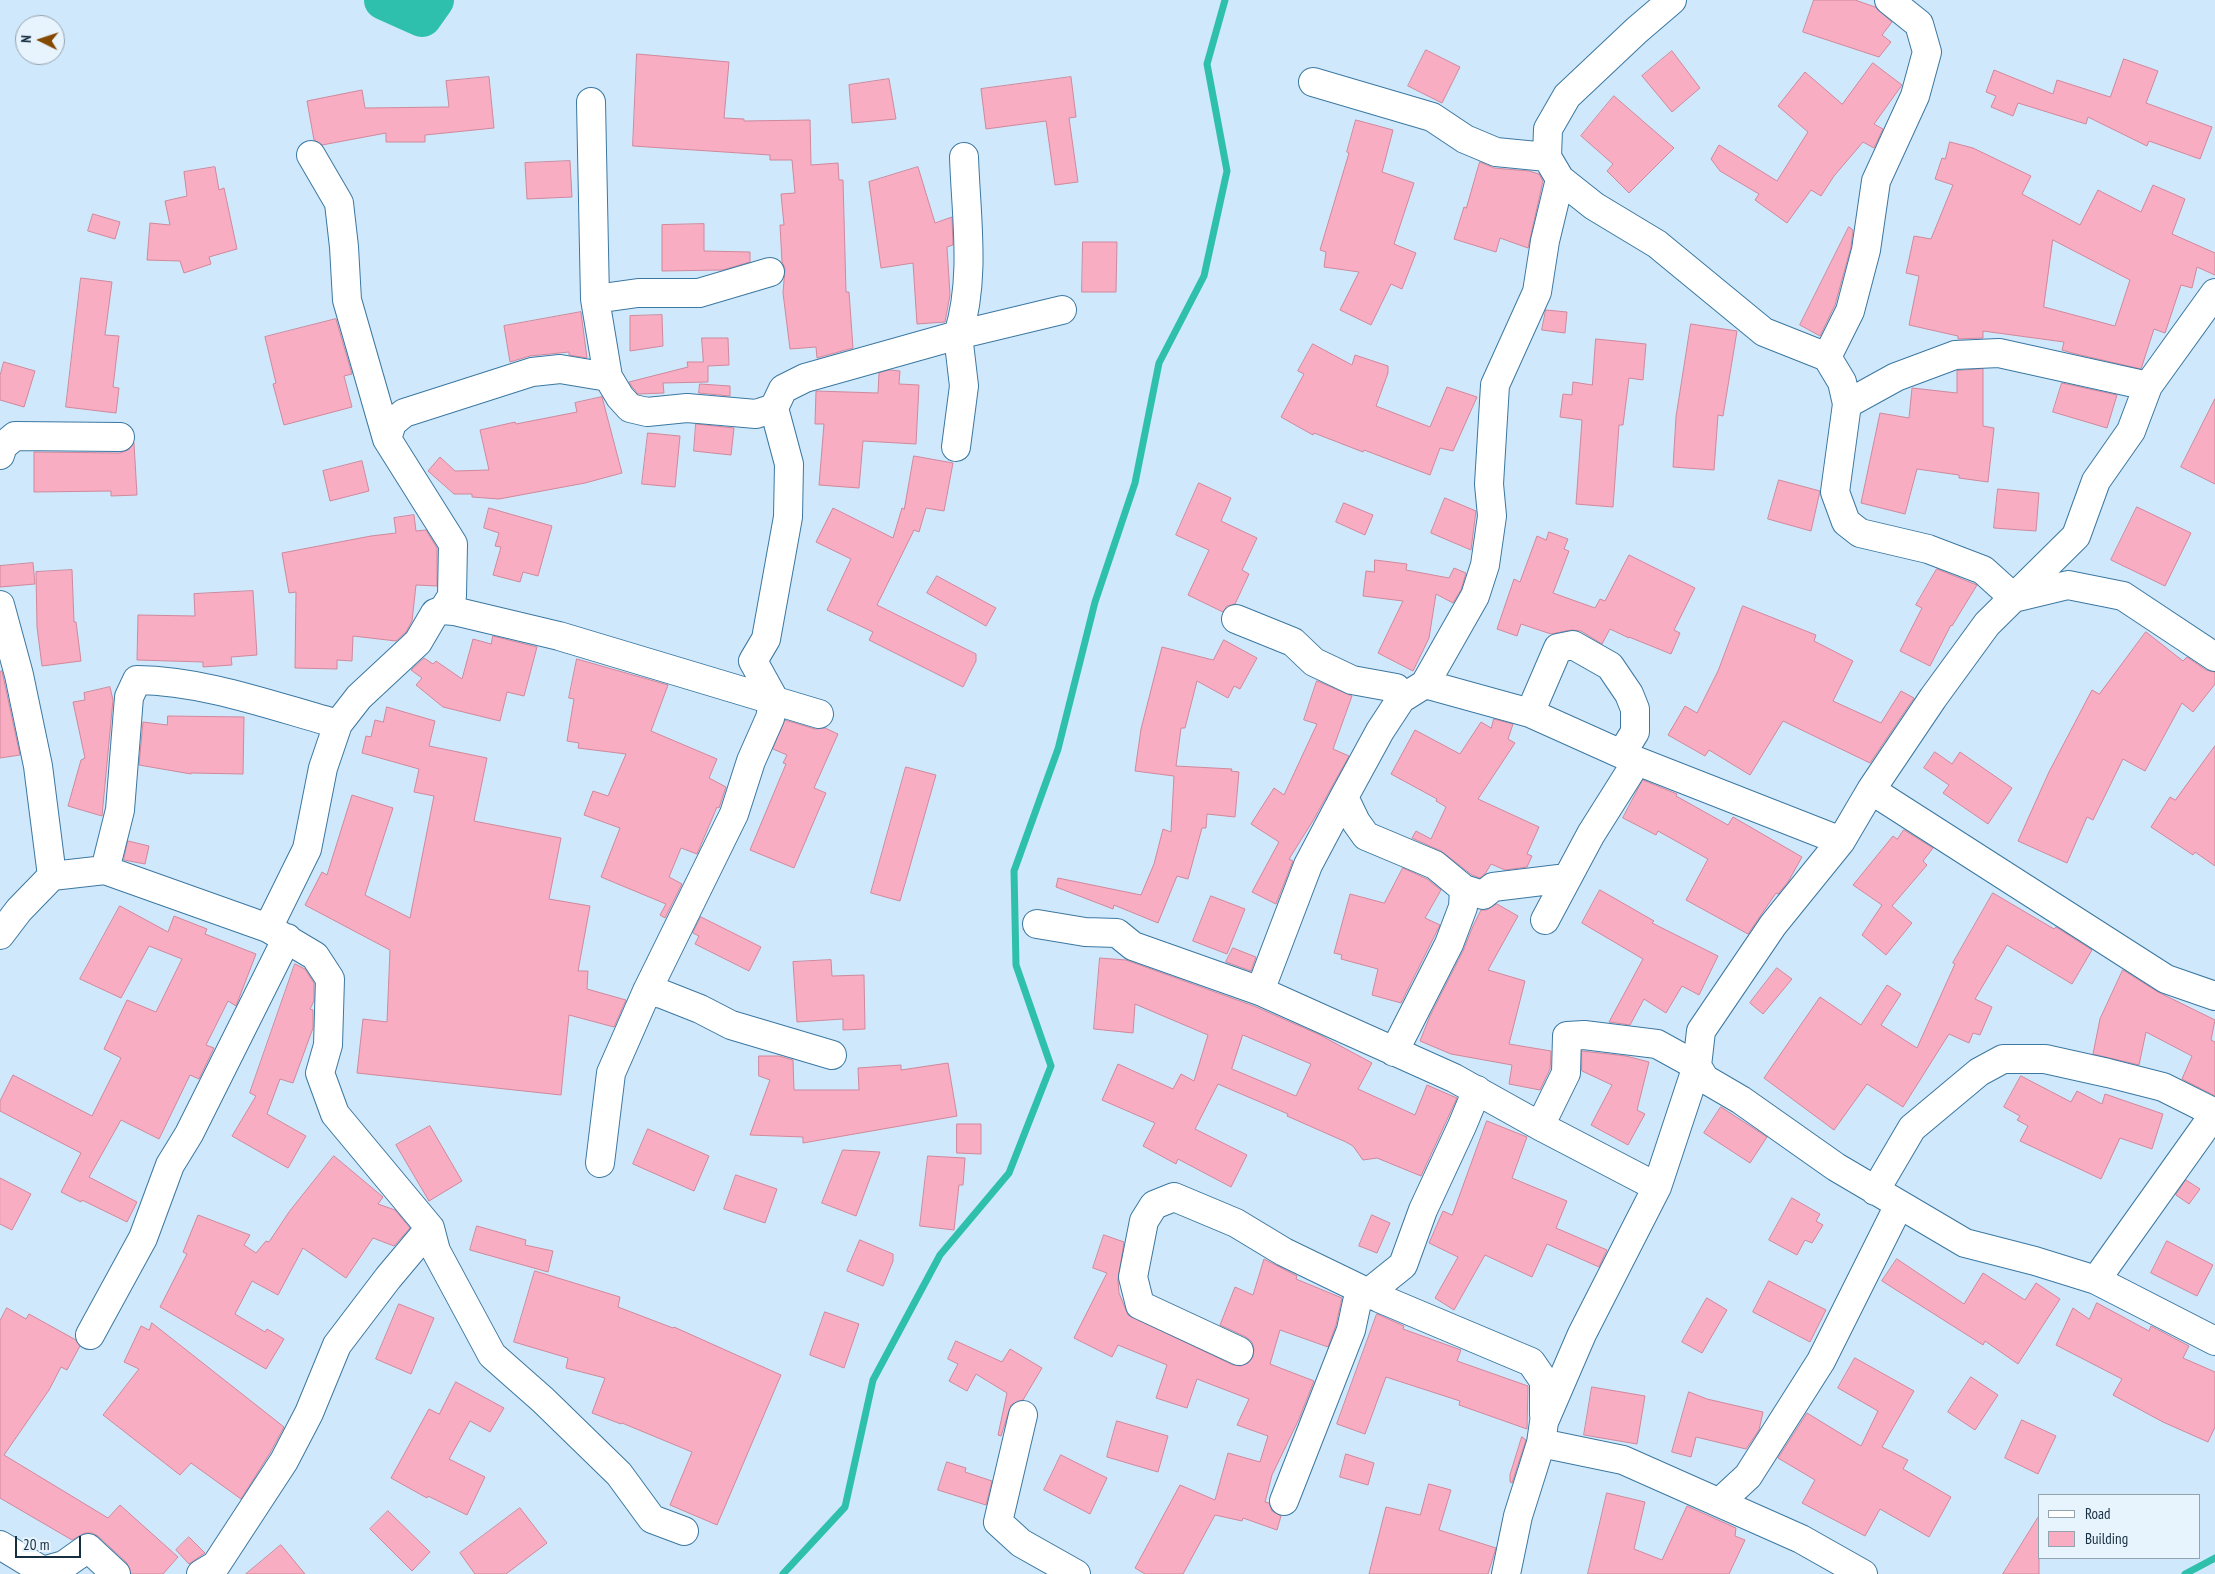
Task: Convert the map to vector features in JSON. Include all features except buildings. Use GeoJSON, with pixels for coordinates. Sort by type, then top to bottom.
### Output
{"type":"FeatureCollection","features":[{"type":"Feature","properties":{"kind":"street"},"geometry":{"type":"LineString","coordinates":[[1260,991],[1308,865],[1344,797],[1380,731],[1401,699],[1425,684],[1475,596],[1485,565],[1492,516],[1489,484],[1495,385],[1537,292],[1545,241],[1554,168],[1548,129],[1567,96],[1672,0]]}},
{"type":"Feature","properties":{"kind":"street"},"geometry":{"type":"LineString","coordinates":[[1827,356],[1850,311],[1866,250],[1876,181],[1915,96],[1927,52],[1919,24],[1888,0]]}},
{"type":"Feature","properties":{"kind":"street"},"geometry":{"type":"LineString","coordinates":[[1313,82],[1432,117],[1465,140],[1496,152],[1554,168],[1594,206],[1657,244],[1764,332],[1827,356],[1842,382],[1847,404],[1834,492],[1846,522],[1860,533],[1928,549],[1983,570],[2014,598]]}},
{"type":"Feature","properties":{"kind":"street"},"geometry":{"type":"LineString","coordinates":[[591,102],[596,299],[608,377],[620,397],[630,408],[647,412],[687,408],[756,414],[774,408]]}},
{"type":"Feature","properties":{"kind":"street"},"geometry":{"type":"LineString","coordinates":[[311,155],[339,203],[347,300],[387,439],[453,544],[452,596],[443,610]]}},
{"type":"Feature","properties":{"kind":"street"},"geometry":{"type":"LineString","coordinates":[[956,447],[964,386],[958,335],[963,318],[968,277],[964,158]]}},
{"type":"Feature","properties":{"kind":"street"},"geometry":{"type":"LineString","coordinates":[[596,299],[638,293],[699,293],[770,272]]}},
{"type":"Feature","properties":{"kind":"street"},"geometry":{"type":"LineString","coordinates":[[1506,1574],[1518,1516],[1543,1432],[1582,1334],[1657,1187],[1697,1066],[1701,1031],[1773,926],[1841,840],[1870,790],[1933,698],[1987,624],[2076,536],[2096,481],[2131,431],[2148,386],[2215,293]]}},
{"type":"Feature","properties":{"kind":"street"},"geometry":{"type":"LineString","coordinates":[[600,1163],[611,1073],[647,991],[734,814],[751,761],[770,718],[774,699],[753,661],[766,639],[788,517],[789,464],[774,408],[783,388],[805,378],[958,335],[1062,310]]}},
{"type":"Feature","properties":{"kind":"street"},"geometry":{"type":"LineString","coordinates":[[1847,404],[1896,377],[1955,355],[1999,353],[2148,386]]}},
{"type":"Feature","properties":{"kind":"street"},"geometry":{"type":"LineString","coordinates":[[387,439],[392,423],[404,412],[532,372],[560,369],[608,377]]}},
{"type":"Feature","properties":{"kind":"street"},"geometry":{"type":"LineString","coordinates":[[0,455],[3,446],[15,436],[120,437]]}},
{"type":"Feature","properties":{"kind":"street"},"geometry":{"type":"LineString","coordinates":[[2014,598],[2068,585],[2123,596],[2215,657]]}},
{"type":"Feature","properties":{"kind":"street"},"geometry":{"type":"LineString","coordinates":[[0,605],[19,675],[38,766],[52,876]]}},
{"type":"Feature","properties":{"kind":"street"},"geometry":{"type":"LineString","coordinates":[[90,1336],[143,1238],[170,1165],[189,1134],[277,933],[307,849],[323,768],[338,724],[359,697],[418,642],[435,613],[443,610],[454,611],[559,636],[819,714]]}},
{"type":"Feature","properties":{"kind":"street"},"geometry":{"type":"LineString","coordinates":[[1236,619],[1293,642],[1314,662],[1352,680],[1396,688],[1401,699]]}},
{"type":"Feature","properties":{"kind":"street"},"geometry":{"type":"LineString","coordinates":[[1530,713],[1558,648],[1573,645],[1610,666],[1629,694],[1635,709],[1635,732],[1629,757],[1545,920]]}},
{"type":"Feature","properties":{"kind":"street"},"geometry":{"type":"LineString","coordinates":[[105,870],[120,810],[129,697],[137,680],[155,680],[210,688],[338,724]]}},
{"type":"Feature","properties":{"kind":"street"},"geometry":{"type":"LineString","coordinates":[[1425,684],[1530,713],[1629,757],[1841,840]]}},
{"type":"Feature","properties":{"kind":"street"},"geometry":{"type":"LineString","coordinates":[[1870,790],[2166,979],[2215,996]]}},
{"type":"Feature","properties":{"kind":"street"},"geometry":{"type":"LineString","coordinates":[[1344,797],[1356,822],[1366,836],[1434,865],[1464,888],[1483,895],[1493,887],[1567,878]]}},
{"type":"Feature","properties":{"kind":"street"},"geometry":{"type":"LineString","coordinates":[[0,935],[19,910],[52,876],[105,870],[277,933],[315,956],[330,979],[328,1046],[320,1073],[335,1114],[430,1228],[436,1251],[492,1355],[543,1400],[618,1474],[652,1519],[684,1531]]}},
{"type":"Feature","properties":{"kind":"street"},"geometry":{"type":"LineString","coordinates":[[1394,1052],[1449,944],[1464,908],[1464,888]]}},
{"type":"Feature","properties":{"kind":"street"},"geometry":{"type":"LineString","coordinates":[[1038,924],[1085,932],[1117,933],[1134,946],[1260,991],[1477,1090],[1540,1126],[1657,1187]]}},
{"type":"Feature","properties":{"kind":"street"},"geometry":{"type":"LineString","coordinates":[[647,991],[662,994],[731,1024],[832,1055]]}},
{"type":"Feature","properties":{"kind":"street"},"geometry":{"type":"LineString","coordinates":[[1540,1126],[1566,1073],[1567,1036],[1584,1035],[1657,1044],[1697,1066],[1705,1079],[1741,1100],[1836,1167],[1964,1243],[2035,1261],[2096,1280],[2215,1341]]}},
{"type":"Feature","properties":{"kind":"street"},"geometry":{"type":"LineString","coordinates":[[1875,1191],[1912,1128],[1979,1072],[2003,1059],[2045,1059],[2108,1072],[2163,1087],[2215,1113],[2096,1280]]}},
{"type":"Feature","properties":{"kind":"street"},"geometry":{"type":"LineString","coordinates":[[1284,1501],[1351,1330],[1357,1302],[1402,1265],[1422,1210],[1477,1090]]}},
{"type":"Feature","properties":{"kind":"street"},"geometry":{"type":"LineString","coordinates":[[1239,1351],[1140,1305],[1133,1277],[1144,1221],[1154,1205],[1174,1197],[1183,1200],[1236,1223],[1284,1252],[1366,1293],[1531,1362],[1544,1382],[1543,1432]]}},
{"type":"Feature","properties":{"kind":"street"},"geometry":{"type":"LineString","coordinates":[[1720,1502],[1748,1476],[1821,1361],[1899,1205]]}},
{"type":"Feature","properties":{"kind":"street"},"geometry":{"type":"LineString","coordinates":[[201,1574],[216,1565],[284,1461],[309,1413],[337,1345],[388,1278],[430,1228]]}},
{"type":"Feature","properties":{"kind":"street"},"geometry":{"type":"LineString","coordinates":[[1023,1415],[998,1522],[1021,1543],[1076,1574]]}},
{"type":"Feature","properties":{"kind":"street"},"geometry":{"type":"LineString","coordinates":[[1543,1432],[1623,1460],[1720,1502],[1800,1539],[1863,1574]]}},
{"type":"Feature","properties":{"kind":"street"},"geometry":{"type":"LineString","coordinates":[[0,1546],[42,1573],[64,1564],[88,1548],[116,1574]]}},
{"type":"Feature","properties":{"kind":"waterway"},"geometry":{"type":"LineString","coordinates":[[384,0],[422,17],[434,0]]}},
{"type":"Feature","properties":{"kind":"waterway"},"geometry":{"type":"LineString","coordinates":[[783,1574],[845,1507],[873,1380],[940,1255],[1009,1173],[1051,1066],[1016,965],[1014,871],[1058,749],[1095,602],[1135,483],[1159,363],[1204,276],[1227,171],[1207,64],[1225,0]]}},
{"type":"Feature","properties":{"kind":"waterway"},"geometry":{"type":"LineString","coordinates":[[2185,1574],[2215,1558]]}}]}
